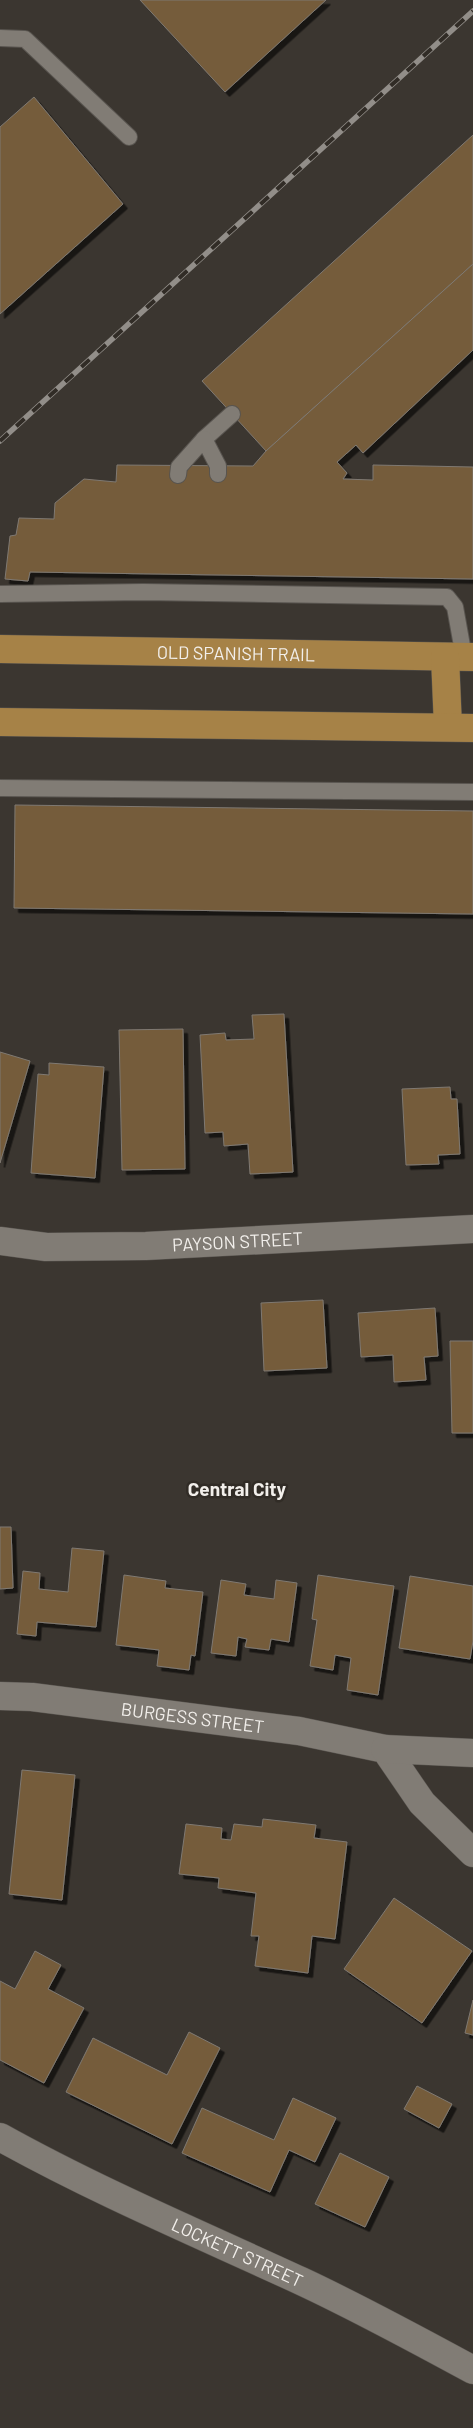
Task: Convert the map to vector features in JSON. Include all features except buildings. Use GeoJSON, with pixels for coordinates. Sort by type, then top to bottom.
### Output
{"type":"FeatureCollection","features":[{"type":"Feature","properties":{"kind":"main road","name":"OLD SPANISH TRAIL"},"geometry":{"type":"LineString","coordinates":[[0,649],[460,657]]}},
{"type":"Feature","properties":{"kind":"main road"},"geometry":{"type":"LineString","coordinates":[[0,722],[460,727],[460,657]]}},
{"type":"Feature","properties":{"kind":"street","name":"PAYSON STREET"},"geometry":{"type":"LineString","coordinates":[[0,1241],[46,1246],[146,1246],[473,1229]]}},
{"type":"Feature","properties":{"kind":"street","name":"BURGESS STREET"},"geometry":{"type":"LineString","coordinates":[[0,1696],[32,1697],[299,1731],[385,1749],[473,1753]]}},
{"type":"Feature","properties":{"kind":"street"},"geometry":{"type":"LineString","coordinates":[[385,1749],[422,1803],[473,1853]]}},
{"type":"Feature","properties":{"kind":"street","name":"LOCKETT STREET"},"geometry":{"type":"LineString","coordinates":[[0,2137],[65,2173],[390,2325],[473,2370]]}},
{"type":"Feature","properties":{"kind":"lane"},"geometry":{"type":"LineString","coordinates":[[0,38],[25,39],[129,137]]}},
{"type":"Feature","properties":{"kind":"lane"},"geometry":{"type":"LineString","coordinates":[[178,474],[179,466],[204,439],[232,414]]}},
{"type":"Feature","properties":{"kind":"lane"},"geometry":{"type":"LineString","coordinates":[[204,439],[218,466],[218,474]]}},
{"type":"Feature","properties":{"kind":"lane"},"geometry":{"type":"LineString","coordinates":[[0,594],[214,589],[447,597],[455,607],[460,657]]}},
{"type":"Feature","properties":{"kind":"lane"},"geometry":{"type":"LineString","coordinates":[[0,788],[473,792]]}},
{"type":"Feature","properties":{"kind":"railway"},"geometry":{"type":"LineString","coordinates":[[0,441],[473,11]]}},
{"type":"Feature","properties":{"kind":"district","name":"Central City"},"geometry":{"type":"Point","coordinates":[237,1488]}}]}
